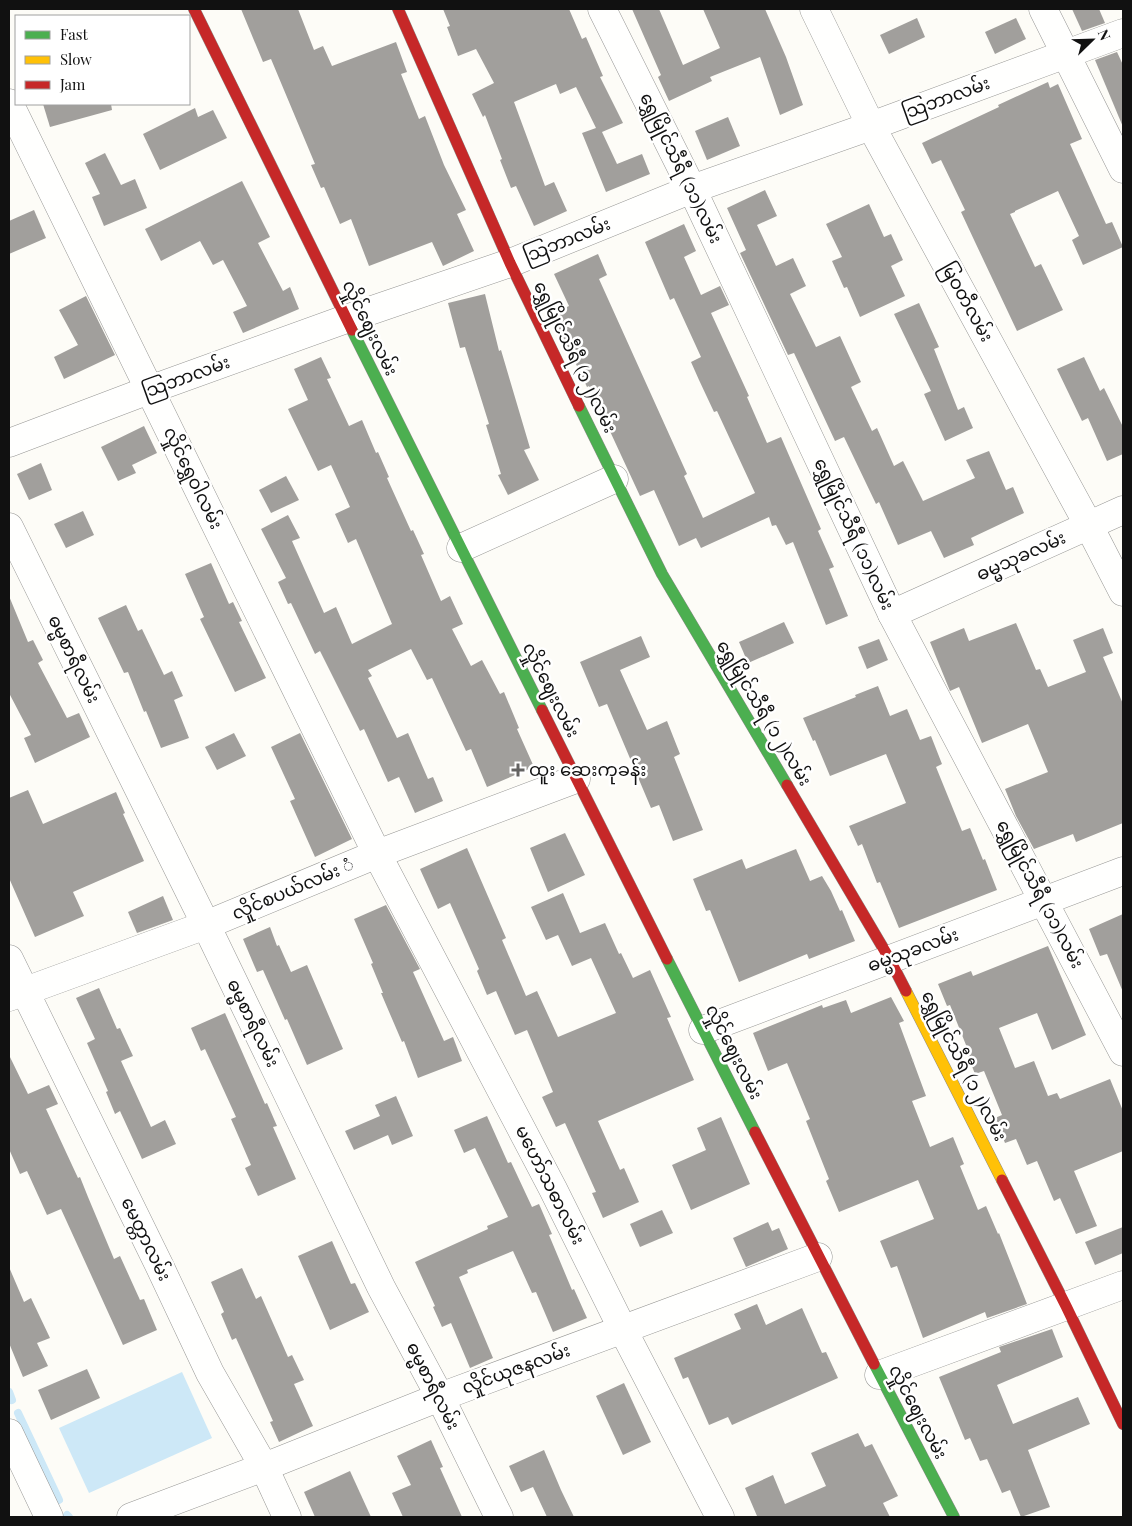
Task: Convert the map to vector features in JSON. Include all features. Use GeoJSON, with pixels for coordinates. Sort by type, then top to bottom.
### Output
{"type":"FeatureCollection","features":[{"type":"Feature","properties":{"kind":"street","name":"လှိုင်ဈေးလမ်း"},"geometry":{"type":"LineString","coordinates":[[194,9],[346,320],[576,779],[818,1257],[954,1517]]}},
{"type":"Feature","properties":{"kind":"street","name":"ရွှေမြိုင်သီရီ (၁၂)လမ်း"},"geometry":{"type":"LineString","coordinates":[[398,9],[510,263],[614,480],[662,574],[889,958],[1066,1306],[1123,1424]]}},
{"type":"Feature","properties":{"kind":"street","name":"ရွှေမြိုင်သီရီ (၁၁)လမ်း"},"geometry":{"type":"LineString","coordinates":[[602,9],[692,189],[892,614],[1123,1052]]}},
{"type":"Feature","properties":{"kind":"street","name":"မြဝတီလမ်း"},"geometry":{"type":"LineString","coordinates":[[814,9],[871,126],[1123,592]]}},
{"type":"Feature","properties":{"kind":"street"},"geometry":{"type":"LineString","coordinates":[[1044,9],[1123,169]]}},
{"type":"Feature","properties":{"kind":"street","name":"သြဘာလမ်း"},"geometry":{"type":"LineString","coordinates":[[9,443],[149,390],[510,263],[692,189],[871,126],[1123,33]]}},
{"type":"Feature","properties":{"kind":"street","name":"လှိုင်ရွှေဝါလမ်း"},"geometry":{"type":"LineString","coordinates":[[9,103],[377,854]]}},
{"type":"Feature","properties":{"kind":"street"},"geometry":{"type":"LineString","coordinates":[[461,548],[614,480]]}},
{"type":"Feature","properties":{"kind":"street","name":"ဓမ္မသုခလမ်း"},"geometry":{"type":"LineString","coordinates":[[892,614],[1123,510]]}},
{"type":"Feature","properties":{"kind":"street","name":"ဓမ္မစာရီလမ်း"},"geometry":{"type":"LineString","coordinates":[[9,527],[206,925],[381,1287],[440,1398],[499,1517]]}},
{"type":"Feature","properties":{"kind":"street","name":"လှိုင်စပယ်လမ်း ံ"},"geometry":{"type":"LineString","coordinates":[[17,994],[206,925],[377,854],[576,779]]}},
{"type":"Feature","properties":{"kind":"street","name":"မဟော်သဓာလမ်း"},"geometry":{"type":"LineString","coordinates":[[377,854],[553,1189],[623,1330],[720,1517]]}},
{"type":"Feature","properties":{"kind":"street","name":"ဓမ္မသုခလမ်း"},"geometry":{"type":"LineString","coordinates":[[703,1030],[1123,871]]}},
{"type":"Feature","properties":{"kind":"street","name":"မေတ္တာလမ်း"},"geometry":{"type":"LineString","coordinates":[[9,959],[17,994],[155,1258],[210,1373],[264,1467],[288,1517]]}},
{"type":"Feature","properties":{"kind":"street","name":"လှိုင်ယုဇနလမ်း"},"geometry":{"type":"LineString","coordinates":[[131,1517],[440,1398],[818,1257]]}},
{"type":"Feature","properties":{"kind":"street"},"geometry":{"type":"LineString","coordinates":[[879,1375],[1123,1285]]}},
{"type":"Feature","properties":{"kind":"street"},"geometry":{"type":"LineString","coordinates":[[9,1433],[49,1517]]}},
{"type":"Feature","properties":{"kind":"water"},"geometry":{"type":"Polygon","coordinates":[[[182,1372],[212,1438],[89,1493],[59,1428],[182,1372]]]}},
{"type":"Feature","properties":{"kind":"building"},"geometry":{"type":"Polygon","coordinates":[[[241,9],[298,9],[314,50],[323,46],[332,66],[396,42],[407,72],[401,74],[419,119],[425,116],[444,165],[466,210],[457,214],[474,251],[443,266],[432,242],[369,266],[351,219],[340,224],[324,187],[321,188],[311,165],[315,164],[271,59],[263,62],[241,9]]]}},
{"type":"Feature","properties":{"kind":"building"},"geometry":{"type":"Polygon","coordinates":[[[443,9],[569,9],[582,39],[586,37],[603,76],[600,77],[623,123],[602,132],[617,164],[642,154],[650,174],[606,192],[582,133],[596,128],[576,87],[560,94],[556,84],[514,102],[545,186],[554,182],[567,211],[534,226],[516,186],[511,188],[485,115],[483,117],[472,94],[494,83],[476,49],[458,56],[447,27],[450,26],[443,9]]]}},
{"type":"Feature","properties":{"kind":"building"},"geometry":{"type":"Polygon","coordinates":[[[632,9],[659,9],[683,65],[720,48],[703,9],[765,9],[786,57],[803,105],[780,115],[760,57],[710,77],[712,81],[669,101],[658,77],[661,75],[632,9]]]}},
{"type":"Feature","properties":{"kind":"building"},"geometry":{"type":"Polygon","coordinates":[[[1072,9],[1099,9],[1105,23],[1082,31],[1072,9]]]}},
{"type":"Feature","properties":{"kind":"building"},"geometry":{"type":"Polygon","coordinates":[[[917,18],[925,37],[889,54],[880,35],[917,18]]]}},
{"type":"Feature","properties":{"kind":"building"},"geometry":{"type":"Polygon","coordinates":[[[1016,18],[1026,39],[995,54],[985,32],[1016,18]]]}},
{"type":"Feature","properties":{"kind":"building"},"geometry":{"type":"Polygon","coordinates":[[[1117,52],[1123,65],[1123,127],[1095,60],[1117,52]]]}},
{"type":"Feature","properties":{"kind":"building"},"geometry":{"type":"Polygon","coordinates":[[[1048,82],[1050,88],[1058,84],[1082,139],[1070,144],[1106,224],[1112,222],[1123,247],[1083,265],[1072,240],[1079,236],[1058,191],[1010,214],[1035,267],[1041,264],[1063,310],[1017,331],[961,212],[965,210],[941,160],[932,164],[922,143],[1048,82]]]}},
{"type":"Feature","properties":{"kind":"building"},"geometry":{"type":"Polygon","coordinates":[[[43,105],[111,105],[112,110],[50,127],[43,105]]]}},
{"type":"Feature","properties":{"kind":"building"},"geometry":{"type":"Polygon","coordinates":[[[195,108],[198,117],[213,110],[227,138],[160,170],[143,134],[195,108]]]}},
{"type":"Feature","properties":{"kind":"building"},"geometry":{"type":"Polygon","coordinates":[[[728,117],[740,146],[707,160],[695,131],[728,117]]]}},
{"type":"Feature","properties":{"kind":"building"},"geometry":{"type":"Polygon","coordinates":[[[105,153],[121,185],[135,179],[147,208],[104,226],[92,197],[100,194],[85,163],[105,153]]]}},
{"type":"Feature","properties":{"kind":"building"},"geometry":{"type":"Polygon","coordinates":[[[242,181],[270,237],[258,243],[283,291],[290,287],[299,309],[243,333],[233,312],[247,306],[223,260],[213,265],[200,241],[161,261],[145,229],[242,181]]]}},
{"type":"Feature","properties":{"kind":"building"},"geometry":{"type":"Polygon","coordinates":[[[765,190],[777,216],[757,225],[776,266],[793,258],[806,286],[790,294],[816,347],[840,336],[861,382],[851,387],[872,431],[877,428],[894,466],[903,461],[923,501],[975,478],[966,460],[989,451],[1006,490],[1013,487],[1024,513],[971,538],[974,545],[944,558],[931,531],[898,545],[879,502],[876,504],[844,437],[835,441],[794,353],[788,355],[740,253],[746,250],[727,208],[765,190]]]}},
{"type":"Feature","properties":{"kind":"building"},"geometry":{"type":"Polygon","coordinates":[[[869,204],[884,237],[891,234],[903,260],[891,266],[905,296],[860,317],[847,287],[844,288],[832,261],[842,257],[826,224],[869,204]]]}},
{"type":"Feature","properties":{"kind":"building"},"geometry":{"type":"Polygon","coordinates":[[[34,210],[46,238],[9,254],[9,221],[34,210]]]}},
{"type":"Feature","properties":{"kind":"building"},"geometry":{"type":"Polygon","coordinates":[[[684,224],[696,251],[684,257],[701,295],[720,286],[729,305],[711,313],[749,396],[747,397],[767,443],[781,437],[821,529],[818,531],[834,567],[829,569],[848,616],[826,625],[793,542],[786,545],[776,525],[772,526],[769,517],[701,548],[696,538],[679,546],[654,490],[640,496],[589,386],[587,387],[552,314],[569,306],[554,274],[598,254],[607,275],[599,279],[687,474],[684,476],[703,518],[755,493],[717,411],[714,412],[691,362],[701,357],[674,298],[670,300],[645,242],[684,224]]]}},
{"type":"Feature","properties":{"kind":"building"},"geometry":{"type":"Polygon","coordinates":[[[485,294],[499,351],[501,350],[530,448],[524,450],[539,480],[508,495],[498,475],[501,474],[486,425],[489,424],[465,347],[460,348],[448,303],[485,294]]]}},
{"type":"Feature","properties":{"kind":"building"},"geometry":{"type":"Polygon","coordinates":[[[86,296],[115,355],[64,379],[54,357],[78,345],[59,310],[86,296]]]}},
{"type":"Feature","properties":{"kind":"building"},"geometry":{"type":"Polygon","coordinates":[[[919,303],[939,347],[934,349],[958,410],[964,407],[973,428],[945,441],[924,394],[931,391],[894,314],[919,303]]]}},
{"type":"Feature","properties":{"kind":"building"},"geometry":{"type":"Polygon","coordinates":[[[321,357],[331,378],[327,379],[349,426],[362,420],[376,453],[378,452],[389,477],[387,478],[411,531],[413,530],[424,554],[421,555],[441,601],[450,596],[463,624],[452,629],[471,666],[482,660],[500,694],[504,692],[519,728],[517,729],[534,767],[487,787],[471,749],[466,751],[432,678],[427,680],[411,649],[368,670],[372,676],[368,678],[397,738],[408,733],[428,779],[433,777],[443,801],[415,813],[399,777],[388,782],[364,729],[360,731],[320,651],[315,654],[291,603],[288,604],[278,582],[286,578],[261,529],[288,515],[300,538],[292,541],[324,613],[336,607],[352,644],[392,624],[356,539],[348,543],[335,514],[350,507],[331,465],[318,471],[288,409],[308,400],[294,369],[321,357]]]}},
{"type":"Feature","properties":{"kind":"building"},"geometry":{"type":"Polygon","coordinates":[[[1084,357],[1100,391],[1104,388],[1123,427],[1123,454],[1107,461],[1088,418],[1082,421],[1057,369],[1084,357]]]}},
{"type":"Feature","properties":{"kind":"building"},"geometry":{"type":"Polygon","coordinates":[[[144,426],[157,453],[132,465],[136,473],[118,481],[101,447],[144,426]]]}},
{"type":"Feature","properties":{"kind":"building"},"geometry":{"type":"Polygon","coordinates":[[[41,463],[52,490],[29,500],[17,474],[41,463]]]}},
{"type":"Feature","properties":{"kind":"building"},"geometry":{"type":"Polygon","coordinates":[[[286,476],[299,500],[271,513],[259,490],[286,476]]]}},
{"type":"Feature","properties":{"kind":"building"},"geometry":{"type":"Polygon","coordinates":[[[83,511],[94,535],[66,548],[54,524],[83,511]]]}},
{"type":"Feature","properties":{"kind":"building"},"geometry":{"type":"Polygon","coordinates":[[[211,563],[229,604],[233,602],[242,621],[239,622],[266,678],[235,692],[200,619],[204,617],[185,574],[211,563]]]}},
{"type":"Feature","properties":{"kind":"building"},"geometry":{"type":"Polygon","coordinates":[[[9,596],[28,642],[33,640],[43,660],[38,663],[67,718],[79,713],[90,737],[35,763],[24,738],[31,735],[9,693],[9,596]]]}},
{"type":"Feature","properties":{"kind":"building"},"geometry":{"type":"Polygon","coordinates":[[[126,605],[138,631],[142,629],[164,675],[172,671],[183,696],[174,700],[189,738],[161,748],[128,672],[124,673],[98,618],[126,605]]]}},
{"type":"Feature","properties":{"kind":"building"},"geometry":{"type":"Polygon","coordinates":[[[784,622],[794,643],[748,663],[739,642],[784,622]]]}},
{"type":"Feature","properties":{"kind":"building"},"geometry":{"type":"Polygon","coordinates":[[[1016,623],[1036,670],[1040,669],[1048,687],[1086,672],[1073,640],[1103,628],[1113,653],[1103,657],[1123,704],[1123,823],[1076,842],[1073,834],[1034,849],[1016,816],[1005,789],[1048,772],[1028,724],[982,743],[959,687],[950,691],[930,642],[964,628],[969,641],[1016,623]]]}},
{"type":"Feature","properties":{"kind":"building"},"geometry":{"type":"Polygon","coordinates":[[[641,636],[650,657],[620,670],[647,730],[667,721],[680,754],[674,757],[703,830],[673,841],[659,805],[651,808],[607,704],[599,707],[580,662],[641,636]]]}},
{"type":"Feature","properties":{"kind":"building"},"geometry":{"type":"Polygon","coordinates":[[[879,639],[888,660],[867,669],[858,647],[879,639]]]}},
{"type":"Feature","properties":{"kind":"building"},"geometry":{"type":"Polygon","coordinates":[[[878,686],[890,716],[907,709],[920,740],[931,736],[942,764],[936,767],[962,831],[970,828],[997,890],[899,928],[880,882],[877,883],[862,844],[858,846],[849,826],[906,803],[886,754],[830,776],[815,740],[813,741],[803,718],[878,686]]]}},
{"type":"Feature","properties":{"kind":"building"},"geometry":{"type":"Polygon","coordinates":[[[234,733],[246,756],[217,770],[205,747],[234,733]]]}},
{"type":"Feature","properties":{"kind":"building"},"geometry":{"type":"Polygon","coordinates":[[[300,733],[352,839],[315,857],[290,801],[295,799],[271,747],[300,733]]]}},
{"type":"Feature","properties":{"kind":"building"},"geometry":{"type":"Polygon","coordinates":[[[28,790],[43,824],[116,792],[125,813],[123,814],[144,861],[73,892],[84,916],[35,937],[9,878],[9,798],[28,790]]]}},
{"type":"Feature","properties":{"kind":"building"},"geometry":{"type":"Polygon","coordinates":[[[565,833],[585,875],[548,892],[530,848],[565,833]]]}},
{"type":"Feature","properties":{"kind":"building"},"geometry":{"type":"Polygon","coordinates":[[[467,848],[506,938],[502,940],[526,996],[537,991],[558,1037],[616,1013],[591,958],[572,966],[558,935],[546,940],[531,907],[563,893],[580,933],[605,923],[619,954],[621,953],[633,978],[650,970],[671,1017],[667,1018],[694,1080],[598,1121],[620,1170],[624,1168],[639,1202],[603,1218],[592,1193],[596,1192],[565,1123],[556,1127],[542,1097],[553,1092],[527,1030],[515,1035],[496,991],[487,995],[477,971],[479,969],[450,903],[438,909],[420,869],[467,848]]]}},
{"type":"Feature","properties":{"kind":"building"},"geometry":{"type":"Polygon","coordinates":[[[796,849],[810,881],[822,876],[840,911],[842,910],[855,941],[809,959],[807,954],[739,982],[710,910],[706,911],[693,879],[742,859],[746,869],[796,849]]]}},
{"type":"Feature","properties":{"kind":"building"},"geometry":{"type":"Polygon","coordinates":[[[163,896],[173,920],[137,933],[128,912],[163,896]]]}},
{"type":"Feature","properties":{"kind":"building"},"geometry":{"type":"Polygon","coordinates":[[[386,905],[420,969],[413,972],[444,1041],[453,1037],[462,1061],[418,1078],[404,1041],[402,1042],[381,993],[383,993],[371,964],[373,963],[354,919],[386,905]]]}},
{"type":"Feature","properties":{"kind":"building"},"geometry":{"type":"Polygon","coordinates":[[[1123,914],[1123,992],[1107,954],[1100,956],[1089,929],[1123,914]]]}},
{"type":"Feature","properties":{"kind":"building"},"geometry":{"type":"Polygon","coordinates":[[[270,927],[277,946],[279,945],[291,972],[307,965],[343,1049],[307,1065],[263,970],[257,972],[243,939],[270,927]]]}},
{"type":"Feature","properties":{"kind":"building"},"geometry":{"type":"Polygon","coordinates":[[[1048,946],[1086,1035],[1052,1050],[1037,1013],[999,1028],[1015,1068],[1034,1061],[1048,1096],[1057,1093],[1060,1099],[1110,1079],[1123,1111],[1123,1151],[1074,1171],[1097,1226],[1076,1234],[1060,1198],[1054,1201],[1037,1161],[1027,1165],[1016,1139],[1005,1143],[995,1118],[1002,1115],[984,1071],[975,1074],[966,1051],[968,1050],[950,1005],[947,1006],[938,984],[971,971],[973,976],[1048,946]]]}},
{"type":"Feature","properties":{"kind":"building"},"geometry":{"type":"Polygon","coordinates":[[[99,988],[117,1029],[120,1028],[133,1056],[121,1061],[151,1127],[165,1120],[176,1144],[142,1159],[120,1111],[115,1114],[106,1092],[108,1091],[87,1043],[95,1039],[76,998],[99,988]]]}},
{"type":"Feature","properties":{"kind":"building"},"geometry":{"type":"Polygon","coordinates":[[[891,997],[904,1021],[899,1023],[926,1096],[912,1101],[930,1147],[953,1137],[964,1164],[960,1166],[978,1210],[986,1206],[999,1233],[1027,1304],[987,1318],[985,1312],[923,1338],[897,1266],[891,1268],[880,1241],[934,1219],[918,1180],[839,1212],[826,1181],[829,1179],[806,1121],[810,1119],[787,1063],[768,1071],[753,1033],[822,1005],[823,1008],[846,1000],[851,1013],[891,997]]]}},
{"type":"Feature","properties":{"kind":"building"},"geometry":{"type":"Polygon","coordinates":[[[225,1013],[265,1104],[267,1103],[277,1126],[273,1127],[296,1179],[258,1196],[245,1168],[251,1165],[231,1119],[236,1117],[205,1049],[201,1051],[191,1028],[225,1013]]]}},
{"type":"Feature","properties":{"kind":"building"},"geometry":{"type":"Polygon","coordinates":[[[9,1055],[28,1094],[49,1085],[58,1104],[46,1109],[78,1178],[80,1177],[114,1259],[120,1256],[140,1300],[144,1299],[157,1330],[123,1345],[61,1209],[47,1215],[27,1171],[20,1174],[9,1149],[9,1055]]]}},
{"type":"Feature","properties":{"kind":"building"},"geometry":{"type":"Polygon","coordinates":[[[396,1096],[413,1136],[392,1145],[388,1135],[354,1150],[345,1131],[380,1116],[375,1105],[396,1096]]]}},
{"type":"Feature","properties":{"kind":"building"},"geometry":{"type":"Polygon","coordinates":[[[487,1116],[508,1163],[511,1162],[532,1207],[539,1204],[552,1234],[549,1235],[572,1290],[574,1289],[587,1318],[553,1332],[536,1292],[532,1293],[513,1251],[467,1270],[468,1273],[459,1277],[493,1358],[470,1368],[451,1323],[442,1327],[433,1307],[435,1306],[415,1262],[488,1229],[487,1226],[508,1217],[475,1148],[464,1153],[454,1130],[487,1116]]]}},
{"type":"Feature","properties":{"kind":"building"},"geometry":{"type":"Polygon","coordinates":[[[721,1117],[750,1184],[691,1210],[672,1165],[706,1150],[697,1128],[721,1117]]]}},
{"type":"Feature","properties":{"kind":"building"},"geometry":{"type":"Polygon","coordinates":[[[662,1210],[673,1233],[640,1247],[630,1224],[662,1210]]]}},
{"type":"Feature","properties":{"kind":"building"},"geometry":{"type":"Polygon","coordinates":[[[768,1222],[772,1231],[779,1228],[788,1249],[746,1267],[733,1238],[768,1222]]]}},
{"type":"Feature","properties":{"kind":"building"},"geometry":{"type":"Polygon","coordinates":[[[1123,1227],[1123,1253],[1095,1265],[1085,1242],[1123,1227]]]}},
{"type":"Feature","properties":{"kind":"building"},"geometry":{"type":"Polygon","coordinates":[[[332,1241],[351,1284],[355,1283],[369,1312],[330,1330],[298,1256],[332,1241]]]}},
{"type":"Feature","properties":{"kind":"building"},"geometry":{"type":"Polygon","coordinates":[[[9,1267],[24,1302],[31,1298],[50,1338],[37,1343],[48,1366],[23,1377],[9,1343],[9,1267]]]}},
{"type":"Feature","properties":{"kind":"building"},"geometry":{"type":"Polygon","coordinates":[[[242,1268],[256,1299],[261,1296],[288,1357],[292,1355],[304,1380],[294,1384],[313,1426],[279,1442],[270,1422],[273,1421],[236,1338],[232,1340],[221,1314],[224,1312],[211,1282],[242,1268]]]}},
{"type":"Feature","properties":{"kind":"building"},"geometry":{"type":"Polygon","coordinates":[[[757,1304],[766,1325],[802,1308],[822,1353],[826,1352],[838,1378],[732,1425],[728,1417],[709,1425],[688,1377],[683,1379],[674,1358],[741,1329],[734,1314],[757,1304]]]}},
{"type":"Feature","properties":{"kind":"building"},"geometry":{"type":"Polygon","coordinates":[[[1052,1329],[1063,1357],[997,1385],[1013,1424],[1078,1397],[1090,1424],[1028,1450],[1050,1507],[1021,1517],[1010,1490],[1002,1493],[987,1459],[980,1461],[970,1438],[965,1440],[939,1377],[1001,1352],[999,1347],[1052,1329]]]}},
{"type":"Feature","properties":{"kind":"building"},"geometry":{"type":"Polygon","coordinates":[[[87,1369],[100,1398],[51,1420],[38,1390],[87,1369]]]}},
{"type":"Feature","properties":{"kind":"building"},"geometry":{"type":"Polygon","coordinates":[[[624,1383],[651,1442],[623,1455],[596,1396],[624,1383]]]}},
{"type":"Feature","properties":{"kind":"building"},"geometry":{"type":"Polygon","coordinates":[[[858,1433],[865,1447],[872,1444],[898,1496],[883,1503],[890,1517],[754,1517],[757,1516],[745,1488],[773,1475],[785,1504],[826,1486],[811,1453],[858,1433]]]}},
{"type":"Feature","properties":{"kind":"building"},"geometry":{"type":"Polygon","coordinates":[[[431,1440],[443,1467],[440,1468],[462,1517],[403,1517],[392,1493],[411,1485],[397,1456],[431,1440]]]}},
{"type":"Feature","properties":{"kind":"building"},"geometry":{"type":"Polygon","coordinates":[[[544,1450],[574,1517],[547,1517],[533,1487],[521,1492],[509,1466],[544,1450]]]}},
{"type":"Feature","properties":{"kind":"building"},"geometry":{"type":"Polygon","coordinates":[[[350,1471],[371,1517],[315,1517],[304,1492],[350,1471]]]}},
{"type":"Feature","properties":{"kind":"waterway"},"geometry":{"type":"LineString","coordinates":[[9,1392],[12,1400]]}},
{"type":"Feature","properties":{"kind":"waterway"},"geometry":{"type":"LineString","coordinates":[[18,1413],[59,1500]]}},
{"type":"Feature","properties":{"kind":"traffic: fast"},"geometry":{"type":"LineString","coordinates":[[352,330],[542,710]]}},
{"type":"Feature","properties":{"kind":"traffic: fast"},"geometry":{"type":"LineString","coordinates":[[579,406],[662,574],[787,785]]}},
{"type":"Feature","properties":{"kind":"traffic: fast"},"geometry":{"type":"LineString","coordinates":[[667,959],[755,1132]]}},
{"type":"Feature","properties":{"kind":"traffic: fast"},"geometry":{"type":"LineString","coordinates":[[874,1364],[954,1517]]}},
{"type":"Feature","properties":{"kind":"traffic: slow"},"geometry":{"type":"LineString","coordinates":[[906,991],[1002,1180]]}},
{"type":"Feature","properties":{"kind":"traffic: jam"},"geometry":{"type":"LineString","coordinates":[[194,9],[352,330]]}},
{"type":"Feature","properties":{"kind":"traffic: jam"},"geometry":{"type":"LineString","coordinates":[[398,9],[510,263],[579,406]]}},
{"type":"Feature","properties":{"kind":"traffic: jam"},"geometry":{"type":"LineString","coordinates":[[542,710],[667,959]]}},
{"type":"Feature","properties":{"kind":"traffic: jam"},"geometry":{"type":"LineString","coordinates":[[787,785],[889,958],[906,991]]}},
{"type":"Feature","properties":{"kind":"traffic: jam"},"geometry":{"type":"LineString","coordinates":[[755,1132],[874,1364]]}},
{"type":"Feature","properties":{"kind":"traffic: jam"},"geometry":{"type":"LineString","coordinates":[[1002,1180],[1123,1424]]}},
{"type":"Feature","properties":{"kind":"place","name":"ထူး ဆေးကုခန်း"},"geometry":{"type":"Point","coordinates":[518,770]}}]}
